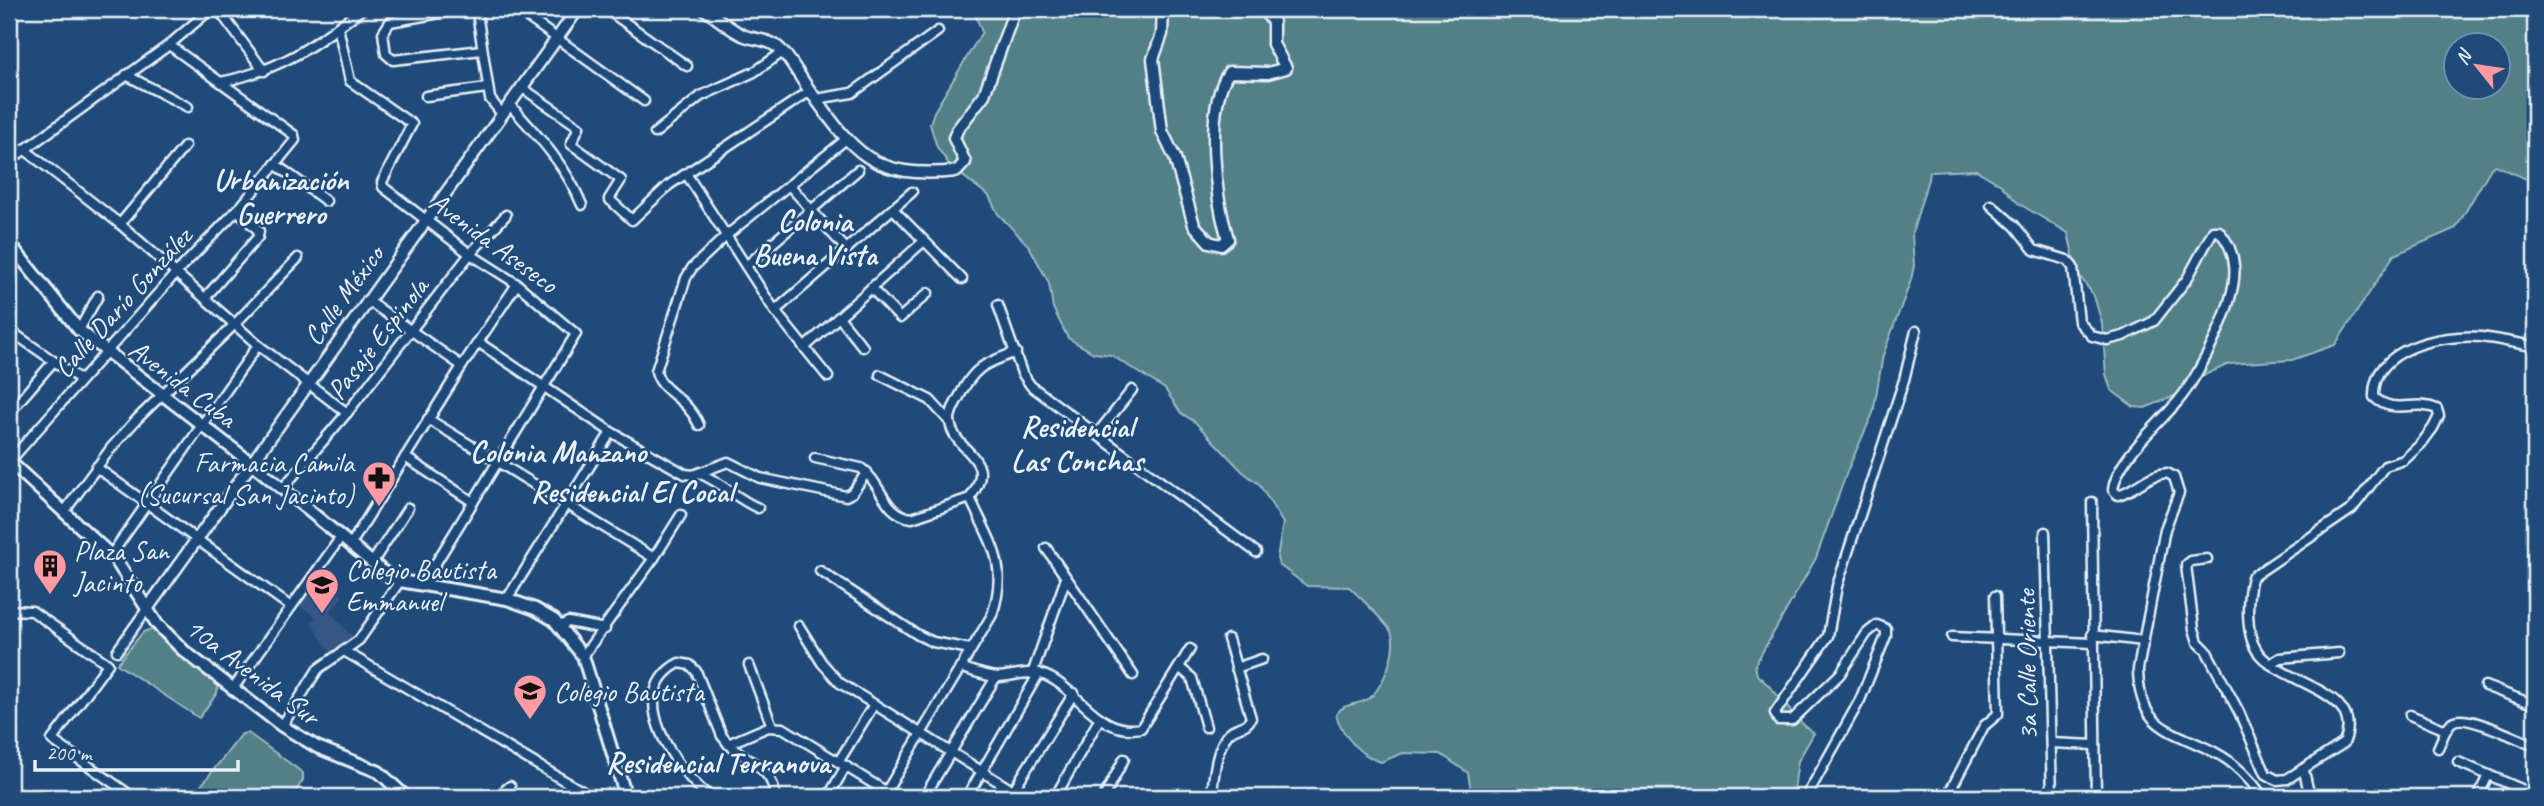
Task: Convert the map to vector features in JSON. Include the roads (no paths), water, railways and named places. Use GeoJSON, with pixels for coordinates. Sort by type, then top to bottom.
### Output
{"type":"FeatureCollection","features":[{"type":"Feature","properties":{"kind":"main road","name":"Avenida Cuba"},"geometry":{"type":"LineString","coordinates":[[9,243],[79,330],[283,488],[372,563],[400,581],[507,599],[535,608],[560,626],[583,656],[626,797]]}},
{"type":"Feature","properties":{"kind":"main road","name":"10a Avenida Sur"},"geometry":{"type":"LineString","coordinates":[[9,461],[111,555],[157,624],[232,690],[317,747],[379,772],[406,797]]}},
{"type":"Feature","properties":{"kind":"street"},"geometry":{"type":"LineString","coordinates":[[9,161],[169,45],[211,9]]}},
{"type":"Feature","properties":{"kind":"street"},"geometry":{"type":"LineString","coordinates":[[218,9],[264,71]]}},
{"type":"Feature","properties":{"kind":"street"},"geometry":{"type":"LineString","coordinates":[[169,45],[221,82],[264,71],[304,53],[362,9]]}},
{"type":"Feature","properties":{"kind":"street"},"geometry":{"type":"LineString","coordinates":[[463,9],[390,22],[383,33],[386,54],[393,60],[482,50]]}},
{"type":"Feature","properties":{"kind":"street"},"geometry":{"type":"LineString","coordinates":[[471,9],[477,12],[487,88],[492,104],[502,114]]}},
{"type":"Feature","properties":{"kind":"street"},"geometry":{"type":"LineString","coordinates":[[516,9],[644,100]]}},
{"type":"Feature","properties":{"kind":"street","name":"Calle México"},"geometry":{"type":"LineString","coordinates":[[147,609],[250,462],[578,9]]}},
{"type":"Feature","properties":{"kind":"street"},"geometry":{"type":"LineString","coordinates":[[606,9],[687,66]]}},
{"type":"Feature","properties":{"kind":"street"},"geometry":{"type":"LineString","coordinates":[[704,9],[744,36],[767,39],[783,52],[845,139],[859,154],[878,164],[921,172],[957,171],[965,162],[954,138],[957,130],[984,95],[1015,9]]}},
{"type":"Feature","properties":{"kind":"street"},"geometry":{"type":"LineString","coordinates":[[1163,9],[1162,34],[1153,59],[1162,131],[1175,158],[1194,225],[1209,242],[1221,245],[1227,239],[1217,192],[1214,111],[1220,84],[1229,72],[1268,73],[1286,68],[1273,44],[1273,22],[1263,9]]}},
{"type":"Feature","properties":{"kind":"street","name":"Avenida Aseseco"},"geometry":{"type":"LineString","coordinates":[[338,27],[350,81],[412,124],[382,182],[383,187],[470,254],[517,284],[576,334],[542,387]]}},
{"type":"Feature","properties":{"kind":"street"},"geometry":{"type":"LineString","coordinates":[[522,87],[579,127],[571,144],[622,181],[609,198],[632,220],[669,185],[813,95],[852,93],[938,31]]}},
{"type":"Feature","properties":{"kind":"street"},"geometry":{"type":"LineString","coordinates":[[655,133],[701,96],[754,72],[783,52]]}},
{"type":"Feature","properties":{"kind":"street"},"geometry":{"type":"LineString","coordinates":[[126,75],[188,107]]}},
{"type":"Feature","properties":{"kind":"street","name":"Calle Darío González"},"geometry":{"type":"LineString","coordinates":[[9,461],[105,352],[237,210],[295,139],[221,82]]}},
{"type":"Feature","properties":{"kind":"street"},"geometry":{"type":"LineString","coordinates":[[426,96],[487,88]]}},
{"type":"Feature","properties":{"kind":"street"},"geometry":{"type":"LineString","coordinates":[[509,104],[557,158],[572,180],[582,205]]}},
{"type":"Feature","properties":{"kind":"street"},"geometry":{"type":"LineString","coordinates":[[699,425],[690,406],[660,384],[656,371],[692,268],[727,235],[845,139]]}},
{"type":"Feature","properties":{"kind":"street"},"geometry":{"type":"LineString","coordinates":[[120,224],[185,146]]}},
{"type":"Feature","properties":{"kind":"street"},"geometry":{"type":"LineString","coordinates":[[24,149],[120,224],[258,345],[347,413]]}},
{"type":"Feature","properties":{"kind":"street"},"geometry":{"type":"LineString","coordinates":[[275,164],[326,201]]}},
{"type":"Feature","properties":{"kind":"street"},"geometry":{"type":"LineString","coordinates":[[746,266],[858,170]]}},
{"type":"Feature","properties":{"kind":"street"},"geometry":{"type":"LineString","coordinates":[[687,175],[775,311],[828,377]]}},
{"type":"Feature","properties":{"kind":"street"},"geometry":{"type":"LineString","coordinates":[[789,185],[847,250]]}},
{"type":"Feature","properties":{"kind":"street"},"geometry":{"type":"LineString","coordinates":[[775,311],[912,192]]}},
{"type":"Feature","properties":{"kind":"street"},"geometry":{"type":"LineString","coordinates":[[1992,205],[2015,226],[2034,250],[2067,260],[2073,267],[2079,322],[2085,331],[2099,339],[2123,337],[2154,321],[2187,279],[2213,231],[2219,231],[2229,245],[2235,266],[2234,284],[2201,365],[2180,399],[2120,467],[2113,490],[2118,495],[2159,473],[2174,477],[2178,487],[2178,499],[2165,529],[2138,681],[2139,692],[2149,713],[2170,733],[2229,761],[2263,797]]}},
{"type":"Feature","properties":{"kind":"street"},"geometry":{"type":"LineString","coordinates":[[205,298],[258,237],[259,232],[237,210]]}},
{"type":"Feature","properties":{"kind":"street"},"geometry":{"type":"LineString","coordinates":[[894,210],[962,279]]}},
{"type":"Feature","properties":{"kind":"street","name":"Pasaje Espinola"},"geometry":{"type":"LineString","coordinates":[[283,488],[412,332],[470,254],[506,215]]}},
{"type":"Feature","properties":{"kind":"street"},"geometry":{"type":"LineString","coordinates":[[804,348],[924,241]]}},
{"type":"Feature","properties":{"kind":"street"},"geometry":{"type":"LineString","coordinates":[[65,512],[96,467],[137,419],[235,324],[298,258]]}},
{"type":"Feature","properties":{"kind":"street"},"geometry":{"type":"LineString","coordinates":[[351,544],[428,419],[517,284]]}},
{"type":"Feature","properties":{"kind":"street"},"geometry":{"type":"LineString","coordinates":[[871,288],[900,318],[929,293]]}},
{"type":"Feature","properties":{"kind":"street"},"geometry":{"type":"LineString","coordinates":[[79,330],[98,296]]}},
{"type":"Feature","properties":{"kind":"street"},"geometry":{"type":"LineString","coordinates":[[367,300],[462,366]]}},
{"type":"Feature","properties":{"kind":"street"},"geometry":{"type":"LineString","coordinates":[[998,305],[1022,373],[1031,386],[1256,552]]}},
{"type":"Feature","properties":{"kind":"street"},"geometry":{"type":"LineString","coordinates":[[839,317],[863,347]]}},
{"type":"Feature","properties":{"kind":"street"},"geometry":{"type":"LineString","coordinates":[[9,330],[81,380]]}},
{"type":"Feature","properties":{"kind":"street"},"geometry":{"type":"LineString","coordinates":[[1806,797],[1860,700],[1886,629],[1877,625],[1867,633],[1840,674],[1792,720],[1778,720],[1775,713],[1828,636],[1837,586],[1904,380],[1916,331]]}},
{"type":"Feature","properties":{"kind":"street"},"geometry":{"type":"LineString","coordinates":[[2207,559],[2191,561],[2186,565],[2198,642],[2206,650],[2239,712],[2266,774],[2277,780],[2304,771],[2344,743],[2348,733],[2347,722],[2336,698],[2295,680],[2270,664],[2255,648],[2249,612],[2252,577],[2352,509],[2385,466],[2404,460],[2421,444],[2439,416],[2437,409],[2428,405],[2388,407],[2374,397],[2376,377],[2384,364],[2437,339],[2479,337],[2535,346]]}},
{"type":"Feature","properties":{"kind":"street"},"geometry":{"type":"LineString","coordinates":[[478,342],[611,432],[685,474],[699,473],[728,463],[760,478],[846,496],[852,493],[867,472]]}},
{"type":"Feature","properties":{"kind":"street"},"geometry":{"type":"LineString","coordinates":[[111,555],[258,345]]}},
{"type":"Feature","properties":{"kind":"street"},"geometry":{"type":"LineString","coordinates":[[950,422],[956,402],[972,373],[990,361],[1016,352]]}},
{"type":"Feature","properties":{"kind":"street"},"geometry":{"type":"LineString","coordinates":[[9,412],[53,362]]}},
{"type":"Feature","properties":{"kind":"street"},"geometry":{"type":"LineString","coordinates":[[815,458],[853,465],[867,472],[889,507],[912,519],[970,498],[979,481],[980,468],[950,422],[930,400],[880,375]]}},
{"type":"Feature","properties":{"kind":"street"},"geometry":{"type":"LineString","coordinates":[[423,584],[542,387]]}},
{"type":"Feature","properties":{"kind":"street"},"geometry":{"type":"LineString","coordinates":[[1097,434],[1132,390]]}},
{"type":"Feature","properties":{"kind":"street"},"geometry":{"type":"LineString","coordinates":[[428,419],[654,558]]}},
{"type":"Feature","properties":{"kind":"street"},"geometry":{"type":"LineString","coordinates":[[507,599],[611,432]]}},
{"type":"Feature","properties":{"kind":"street"},"geometry":{"type":"LineString","coordinates":[[405,457],[473,502]]}},
{"type":"Feature","properties":{"kind":"street"},"geometry":{"type":"LineString","coordinates":[[96,467],[291,607]]}},
{"type":"Feature","properties":{"kind":"street"},"geometry":{"type":"LineString","coordinates":[[699,473],[724,484],[737,499],[758,508]]}},
{"type":"Feature","properties":{"kind":"street"},"geometry":{"type":"LineString","coordinates":[[885,795],[992,615],[1001,579],[999,562],[970,498]]}},
{"type":"Feature","properties":{"kind":"street"},"geometry":{"type":"LineString","coordinates":[[2092,502],[2096,797]]}},
{"type":"Feature","properties":{"kind":"street"},"geometry":{"type":"LineString","coordinates":[[372,563],[408,508]]}},
{"type":"Feature","properties":{"kind":"street"},"geometry":{"type":"LineString","coordinates":[[583,656],[605,629],[681,515]]}},
{"type":"Feature","properties":{"kind":"street","name":"3a Calle Oriente"},"geometry":{"type":"LineString","coordinates":[[2045,532],[2052,797]]}},
{"type":"Feature","properties":{"kind":"street"},"geometry":{"type":"LineString","coordinates":[[232,690],[341,537]]}},
{"type":"Feature","properties":{"kind":"street"},"geometry":{"type":"LineString","coordinates":[[1046,548],[1133,675]]}},
{"type":"Feature","properties":{"kind":"street"},"geometry":{"type":"LineString","coordinates":[[820,571],[918,635],[933,642],[970,649]]}},
{"type":"Feature","properties":{"kind":"street"},"geometry":{"type":"LineString","coordinates":[[967,797],[1035,673],[1066,578]]}},
{"type":"Feature","properties":{"kind":"street"},"geometry":{"type":"LineString","coordinates":[[282,726],[318,669],[359,640],[400,581]]}},
{"type":"Feature","properties":{"kind":"street"},"geometry":{"type":"LineString","coordinates":[[1947,797],[1984,726],[1998,714],[1995,596]]}},
{"type":"Feature","properties":{"kind":"street"},"geometry":{"type":"LineString","coordinates":[[117,651],[147,609]]}},
{"type":"Feature","properties":{"kind":"street"},"geometry":{"type":"LineString","coordinates":[[9,610],[32,611],[108,664],[53,735],[53,742],[133,797]]}},
{"type":"Feature","properties":{"kind":"street"},"geometry":{"type":"LineString","coordinates":[[560,626],[568,622],[605,629]]}},
{"type":"Feature","properties":{"kind":"street"},"geometry":{"type":"LineString","coordinates":[[130,634],[147,623],[157,624]]}},
{"type":"Feature","properties":{"kind":"street"},"geometry":{"type":"LineString","coordinates":[[799,626],[832,674],[873,706],[982,773],[1011,794],[1023,797]]}},
{"type":"Feature","properties":{"kind":"street"},"geometry":{"type":"LineString","coordinates":[[1952,637],[2050,642],[2092,639],[2144,641]]}},
{"type":"Feature","properties":{"kind":"street"},"geometry":{"type":"LineString","coordinates":[[1212,797],[1221,746],[1229,733],[1247,725],[1251,718],[1228,639]]}},
{"type":"Feature","properties":{"kind":"street"},"geometry":{"type":"LineString","coordinates":[[960,667],[996,677],[1035,673],[1074,693],[1078,703],[1119,729],[1141,728],[1190,649]]}},
{"type":"Feature","properties":{"kind":"street"},"geometry":{"type":"LineString","coordinates":[[344,651],[592,797]]}},
{"type":"Feature","properties":{"kind":"street"},"geometry":{"type":"LineString","coordinates":[[2270,664],[2280,658],[2339,653]]}},
{"type":"Feature","properties":{"kind":"street"},"geometry":{"type":"LineString","coordinates":[[1236,668],[1262,660]]}},
{"type":"Feature","properties":{"kind":"street"},"geometry":{"type":"LineString","coordinates":[[710,797],[683,770],[657,723],[655,694],[674,665],[685,663],[696,671],[716,725],[728,744],[769,775],[775,797]]}},
{"type":"Feature","properties":{"kind":"street"},"geometry":{"type":"LineString","coordinates":[[749,664],[772,726]]}},
{"type":"Feature","properties":{"kind":"street"},"geometry":{"type":"LineString","coordinates":[[1179,667],[1192,678],[1206,727]]}},
{"type":"Feature","properties":{"kind":"street"},"geometry":{"type":"LineString","coordinates":[[925,797],[996,677]]}},
{"type":"Feature","properties":{"kind":"street"},"geometry":{"type":"LineString","coordinates":[[2485,686],[2535,705]]}},
{"type":"Feature","properties":{"kind":"street"},"geometry":{"type":"LineString","coordinates":[[1011,794],[1074,693]]}},
{"type":"Feature","properties":{"kind":"street"},"geometry":{"type":"LineString","coordinates":[[828,797],[873,706]]}},
{"type":"Feature","properties":{"kind":"street"},"geometry":{"type":"LineString","coordinates":[[2410,715],[2446,730]]}},
{"type":"Feature","properties":{"kind":"street"},"geometry":{"type":"LineString","coordinates":[[1055,797],[1100,718]]}},
{"type":"Feature","properties":{"kind":"street"},"geometry":{"type":"LineString","coordinates":[[2438,748],[2451,722],[2464,719],[2530,744],[2535,742]]}},
{"type":"Feature","properties":{"kind":"street"},"geometry":{"type":"LineString","coordinates":[[728,744],[772,726],[783,728],[843,763],[885,795],[895,797]]}},
{"type":"Feature","properties":{"kind":"street"},"geometry":{"type":"LineString","coordinates":[[2051,743],[2094,745]]}},
{"type":"Feature","properties":{"kind":"street"},"geometry":{"type":"LineString","coordinates":[[1104,797],[1124,759]]}},
{"type":"Feature","properties":{"kind":"street"},"geometry":{"type":"LineString","coordinates":[[2458,762],[2535,795]]}},
{"type":"Feature","properties":{"kind":"street"},"geometry":{"type":"LineString","coordinates":[[2304,771],[2310,797]]}},
{"type":"Feature","properties":{"kind":"street"},"geometry":{"type":"LineString","coordinates":[[2478,797],[2488,775]]}},
{"type":"Feature","properties":{"kind":"street"},"geometry":{"type":"LineString","coordinates":[[497,797],[510,786]]}},
{"type":"Feature","properties":{"kind":"place","name":"Farmacia Camila (Sucursal San Jacinto)"},"geometry":{"type":"Point","coordinates":[379,508]}},
{"type":"Feature","properties":{"kind":"place","name":"Plaza San Jacinto"},"geometry":{"type":"Point","coordinates":[50,596]}},
{"type":"Feature","properties":{"kind":"place","name":"Colegio Bautista Emmanuel"},"geometry":{"type":"Point","coordinates":[322,615]}},
{"type":"Feature","properties":{"kind":"place","name":"Colegio Bautista"},"geometry":{"type":"Point","coordinates":[530,721]}},
{"type":"Feature","properties":{"kind":"district","name":"Urbanización Guerrero"},"geometry":{"type":"Point","coordinates":[281,197]}},
{"type":"Feature","properties":{"kind":"district","name":"Colonia Buena Vista"},"geometry":{"type":"Point","coordinates":[815,238]}},
{"type":"Feature","properties":{"kind":"district","name":"Residencial Las Conchas"},"geometry":{"type":"Point","coordinates":[1077,444]}},
{"type":"Feature","properties":{"kind":"district","name":"Colonia Manzano"},"geometry":{"type":"Point","coordinates":[558,452]}},
{"type":"Feature","properties":{"kind":"district","name":"Residencial El Cocal"},"geometry":{"type":"Point","coordinates":[632,492]}},
{"type":"Feature","properties":{"kind":"district","name":"Residencial Terranova"},"geometry":{"type":"Point","coordinates":[718,763]}}]}
